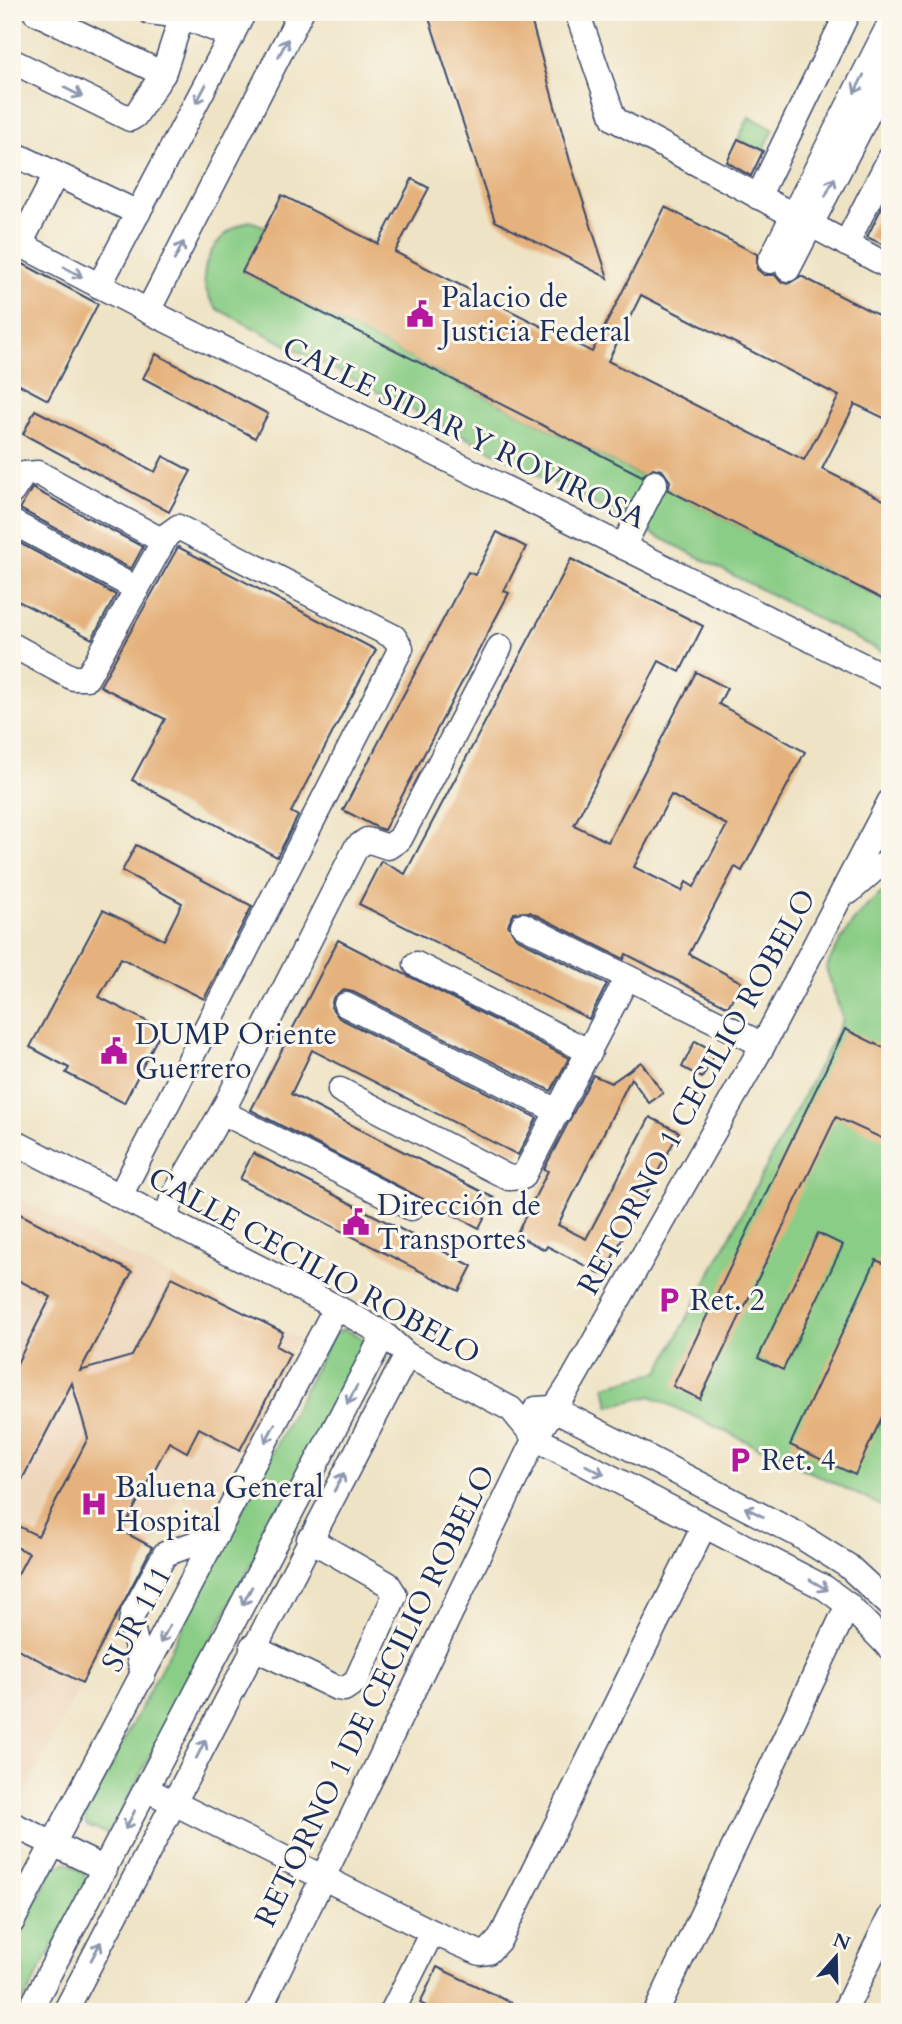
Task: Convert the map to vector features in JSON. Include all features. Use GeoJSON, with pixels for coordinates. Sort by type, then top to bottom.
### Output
{"type":"FeatureCollection","features":[{"type":"Feature","properties":{"kind":"street"},"geometry":{"type":"LineString","coordinates":[[35,12],[163,74]]}},
{"type":"Feature","properties":{"kind":"street"},"geometry":{"type":"LineString","coordinates":[[150,12],[182,16],[232,36]]}},
{"type":"Feature","properties":{"kind":"street"},"geometry":{"type":"LineString","coordinates":[[99,286],[244,12]]}},
{"type":"Feature","properties":{"kind":"street"},"geometry":{"type":"LineString","coordinates":[[148,311],[301,12]]}},
{"type":"Feature","properties":{"kind":"street"},"geometry":{"type":"LineString","coordinates":[[577,12],[614,120],[890,267]]}},
{"type":"Feature","properties":{"kind":"street"},"geometry":{"type":"LineString","coordinates":[[758,197],[848,12]]}},
{"type":"Feature","properties":{"kind":"street"},"geometry":{"type":"LineString","coordinates":[[12,61],[130,119],[135,117],[163,74],[182,16]]}},
{"type":"Feature","properties":{"kind":"street"},"geometry":{"type":"LineString","coordinates":[[779,265],[890,23]]}},
{"type":"Feature","properties":{"kind":"street"},"geometry":{"type":"LineString","coordinates":[[801,220],[890,71]]}},
{"type":"Feature","properties":{"kind":"street"},"geometry":{"type":"LineString","coordinates":[[12,153],[34,167],[138,213]]}},
{"type":"Feature","properties":{"kind":"street"},"geometry":{"type":"LineString","coordinates":[[846,244],[890,158]]}},
{"type":"Feature","properties":{"kind":"street"},"geometry":{"type":"LineString","coordinates":[[16,242],[34,167]]}},
{"type":"Feature","properties":{"kind":"street","name":"CALLE SIDAR Y ROVIROSA"},"geometry":{"type":"LineString","coordinates":[[16,242],[148,311],[890,679]]}},
{"type":"Feature","properties":{"kind":"street"},"geometry":{"type":"LineString","coordinates":[[12,492],[24,474],[38,473],[163,541]]}},
{"type":"Feature","properties":{"kind":"street"},"geometry":{"type":"LineString","coordinates":[[631,551],[662,487]]}},
{"type":"Feature","properties":{"kind":"street"},"geometry":{"type":"LineString","coordinates":[[12,522],[137,589]]}},
{"type":"Feature","properties":{"kind":"street"},"geometry":{"type":"LineString","coordinates":[[12,645],[73,678],[87,678],[163,541],[172,529],[185,529],[394,637],[401,648],[120,1196]]}},
{"type":"Feature","properties":{"kind":"street"},"geometry":{"type":"LineString","coordinates":[[165,1218],[173,1197],[222,1112],[356,848],[367,840],[388,847],[400,839],[500,647]]}},
{"type":"Feature","properties":{"kind":"street","name":"RETORNO 1 CECILIO ROBELO"},"geometry":{"type":"LineString","coordinates":[[552,1408],[572,1381],[763,1045],[890,801]]}},
{"type":"Feature","properties":{"kind":"street"},"geometry":{"type":"LineString","coordinates":[[839,902],[875,869],[890,861]]}},
{"type":"Feature","properties":{"kind":"street"},"geometry":{"type":"LineString","coordinates":[[523,925],[763,1045]]}},
{"type":"Feature","properties":{"kind":"street"},"geometry":{"type":"LineString","coordinates":[[416,964],[590,1052]]}},
{"type":"Feature","properties":{"kind":"street"},"geometry":{"type":"LineString","coordinates":[[340,1090],[516,1179],[527,1172],[627,978]]}},
{"type":"Feature","properties":{"kind":"street"},"geometry":{"type":"LineString","coordinates":[[346,1005],[559,1112]]}},
{"type":"Feature","properties":{"kind":"street"},"geometry":{"type":"LineString","coordinates":[[222,1112],[411,1208]]}},
{"type":"Feature","properties":{"kind":"street","name":"CALLE CECILIO ROBELO"},"geometry":{"type":"LineString","coordinates":[[12,1141],[336,1307],[384,1334],[407,1355],[511,1409],[535,1438],[825,1588],[848,1605],[890,1648]]}},
{"type":"Feature","properties":{"kind":"street","name":"SUR 111"},"geometry":{"type":"LineString","coordinates":[[12,1922],[336,1307]]}},
{"type":"Feature","properties":{"kind":"street"},"geometry":{"type":"LineString","coordinates":[[29,2012],[384,1334]]}},
{"type":"Feature","properties":{"kind":"street"},"geometry":{"type":"LineString","coordinates":[[65,2012],[252,1647],[407,1355]]}},
{"type":"Feature","properties":{"kind":"street","name":"CALLE CECILIO ROBELO"},"geometry":{"type":"LineString","coordinates":[[511,1409],[552,1408],[797,1534],[848,1566],[890,1605]]}},
{"type":"Feature","properties":{"kind":"street","name":"RETORNO 1 DE CECILIO ROBELO"},"geometry":{"type":"LineString","coordinates":[[258,2012],[535,1438],[552,1408]]}},
{"type":"Feature","properties":{"kind":"street"},"geometry":{"type":"LineString","coordinates":[[146,1789],[432,1932],[480,1953],[488,1952],[500,1939],[704,1526]]}},
{"type":"Feature","properties":{"kind":"street"},"geometry":{"type":"LineString","coordinates":[[780,1564],[797,1534]]}},
{"type":"Feature","properties":{"kind":"street"},"geometry":{"type":"LineString","coordinates":[[143,1675],[131,1622],[133,1613],[165,1554],[216,1536]]}},
{"type":"Feature","properties":{"kind":"street"},"geometry":{"type":"LineString","coordinates":[[252,1647],[337,1688],[344,1689],[356,1681],[395,1595],[388,1584],[309,1539]]}},
{"type":"Feature","properties":{"kind":"street"},"geometry":{"type":"LineString","coordinates":[[656,2012],[848,1605]]}},
{"type":"Feature","properties":{"kind":"street"},"geometry":{"type":"LineString","coordinates":[[12,1824],[105,1868]]}},
{"type":"Feature","properties":{"kind":"street"},"geometry":{"type":"LineString","coordinates":[[844,2012],[890,1917]]}},
{"type":"Feature","properties":{"kind":"street"},"geometry":{"type":"LineString","coordinates":[[392,2012],[432,1932]]}},
{"type":"Feature","properties":{"kind":"shaded area","name":"Baluena General Hospital"},"geometry":{"type":"Polygon","coordinates":[[[12,1196],[298,1339],[208,1511],[179,1497],[20,1801],[12,1797],[12,1196]]]}},
{"type":"Feature","properties":{"kind":"green space"},"geometry":{"type":"Polygon","coordinates":[[[749,117],[774,129],[763,151],[738,139],[749,117]]]}},
{"type":"Feature","properties":{"kind":"green space"},"geometry":{"type":"Polygon","coordinates":[[[250,221],[266,227],[243,272],[890,603],[890,656],[219,310],[205,285],[208,258],[225,235],[250,221]]]}},
{"type":"Feature","properties":{"kind":"green space"},"geometry":{"type":"Polygon","coordinates":[[[890,887],[890,1510],[651,1396],[609,1406],[605,1386],[659,1372],[843,1020],[826,968],[852,923],[869,904],[890,887]]]}},
{"type":"Feature","properties":{"kind":"green space"},"geometry":{"type":"Polygon","coordinates":[[[344,1329],[366,1340],[363,1353],[109,1834],[87,1826],[84,1818],[332,1336],[344,1329]]]}},
{"type":"Feature","properties":{"kind":"green space"},"geometry":{"type":"Polygon","coordinates":[[[67,1862],[85,1874],[85,1886],[18,2012],[12,2012],[12,1948],[54,1868],[67,1862]]]}},
{"type":"Feature","properties":{"kind":"building"},"geometry":{"type":"Polygon","coordinates":[[[427,12],[529,12],[570,161],[608,278],[495,221],[427,12]]]}},
{"type":"Feature","properties":{"kind":"building"},"geometry":{"type":"Polygon","coordinates":[[[738,139],[763,151],[751,176],[727,162],[738,139]]]}},
{"type":"Feature","properties":{"kind":"building","name":"Palacio de Justicia Federal"},"geometry":{"type":"Polygon","coordinates":[[[412,179],[429,188],[395,252],[592,352],[665,207],[757,254],[757,269],[764,275],[775,275],[781,282],[788,284],[801,276],[890,321],[890,421],[855,404],[822,469],[890,503],[890,603],[668,490],[670,481],[662,470],[653,468],[642,476],[242,272],[282,195],[378,244],[412,179]],[[641,295],[608,361],[804,460],[839,396],[641,295]]]}},
{"type":"Feature","properties":{"kind":"building"},"geometry":{"type":"Polygon","coordinates":[[[890,191],[890,248],[867,237],[890,191]]]}},
{"type":"Feature","properties":{"kind":"building"},"geometry":{"type":"Polygon","coordinates":[[[12,258],[98,304],[48,400],[12,381],[12,258]]]}},
{"type":"Feature","properties":{"kind":"building"},"geometry":{"type":"Polygon","coordinates":[[[156,354],[268,414],[255,438],[143,378],[156,354]]]}},
{"type":"Feature","properties":{"kind":"building"},"geometry":{"type":"Polygon","coordinates":[[[35,410],[155,472],[163,456],[191,471],[169,512],[23,434],[35,410]]]}},
{"type":"Feature","properties":{"kind":"building"},"geometry":{"type":"Polygon","coordinates":[[[32,488],[143,547],[131,569],[20,509],[32,488]]]}},
{"type":"Feature","properties":{"kind":"building"},"geometry":{"type":"Polygon","coordinates":[[[497,532],[526,547],[504,591],[509,593],[384,830],[378,828],[343,810],[468,572],[475,575],[497,532]]]}},
{"type":"Feature","properties":{"kind":"building"},"geometry":{"type":"Polygon","coordinates":[[[12,539],[116,595],[92,639],[12,598],[12,539]]]}},
{"type":"Feature","properties":{"kind":"building"},"geometry":{"type":"Polygon","coordinates":[[[178,547],[376,650],[291,812],[298,816],[277,857],[132,780],[165,719],[100,686],[178,547]]]}},
{"type":"Feature","properties":{"kind":"building"},"geometry":{"type":"Polygon","coordinates":[[[571,559],[703,626],[680,672],[659,661],[574,825],[608,842],[696,672],[727,688],[719,704],[805,752],[742,871],[735,867],[689,954],[741,982],[728,1007],[626,954],[624,959],[530,912],[514,913],[508,925],[516,938],[607,984],[589,1019],[359,904],[381,861],[405,874],[571,559]],[[671,795],[634,867],[682,891],[686,882],[694,887],[727,825],[671,795]]]}},
{"type":"Feature","properties":{"kind":"building"},"geometry":{"type":"Polygon","coordinates":[[[136,845],[252,906],[204,999],[121,958],[99,997],[162,1029],[124,1103],[66,1073],[69,1068],[30,1047],[103,910],[164,940],[182,903],[122,871],[136,845]]]}},
{"type":"Feature","properties":{"kind":"building"},"geometry":{"type":"Polygon","coordinates":[[[338,940],[569,1058],[551,1091],[353,992],[344,990],[333,998],[331,1007],[339,1018],[537,1118],[518,1155],[312,1050],[291,1094],[494,1198],[479,1228],[251,1110],[338,940]]]}},
{"type":"Feature","properties":{"kind":"building"},"geometry":{"type":"Polygon","coordinates":[[[845,1029],[890,1051],[890,1142],[836,1117],[700,1399],[673,1386],[845,1029]]]}},
{"type":"Feature","properties":{"kind":"building"},"geometry":{"type":"Polygon","coordinates":[[[695,1041],[716,1052],[702,1078],[682,1067],[695,1041]]]}},
{"type":"Feature","properties":{"kind":"building"},"geometry":{"type":"Polygon","coordinates":[[[641,1062],[663,1093],[649,1103],[631,1078],[558,1225],[586,1239],[650,1117],[679,1132],[603,1275],[547,1246],[545,1250],[516,1235],[548,1171],[544,1169],[593,1075],[611,1083],[641,1062]]]}},
{"type":"Feature","properties":{"kind":"building","name":"Dirección de Transportes"},"geometry":{"type":"Polygon","coordinates":[[[253,1153],[472,1266],[459,1291],[240,1179],[253,1153]]]}},
{"type":"Feature","properties":{"kind":"building","name":"Baluena General Hospital"},"geometry":{"type":"Polygon","coordinates":[[[18,1213],[132,1272],[80,1371],[132,1356],[172,1277],[283,1332],[276,1346],[290,1354],[240,1450],[199,1428],[187,1452],[169,1442],[122,1531],[152,1547],[82,1683],[12,1646],[12,1585],[29,1553],[12,1545],[12,1523],[38,1536],[88,1438],[72,1383],[12,1499],[12,1373],[51,1297],[12,1277],[12,1224],[18,1213]]]}},
{"type":"Feature","properties":{"kind":"building"},"geometry":{"type":"Polygon","coordinates":[[[818,1233],[843,1245],[783,1370],[758,1358],[818,1233]]]}},
{"type":"Feature","properties":{"kind":"building"},"geometry":{"type":"Polygon","coordinates":[[[876,1260],[890,1266],[890,1400],[855,1475],[790,1445],[876,1260]]]}},
{"type":"Feature","properties":{"kind":"building"},"geometry":{"type":"Polygon","coordinates":[[[437,1967],[530,2012],[438,2012],[420,2003],[437,1967]]]}},
{"type":"Feature","properties":{"kind":"place","name":"Palacio de Justicia Federal"},"geometry":{"type":"Point","coordinates":[420,314]}},
{"type":"Feature","properties":{"kind":"place","name":"DUMP Oriente Guerrero"},"geometry":{"type":"Point","coordinates":[114,1051]}},
{"type":"Feature","properties":{"kind":"place","name":"Dirección de Transportes"},"geometry":{"type":"Point","coordinates":[356,1222]}},
{"type":"Feature","properties":{"kind":"place","name":"Ret. 2"},"geometry":{"type":"Point","coordinates":[669,1300]}},
{"type":"Feature","properties":{"kind":"place","name":"Ret. 4"},"geometry":{"type":"Point","coordinates":[740,1460]}},
{"type":"Feature","properties":{"kind":"place","name":"Baluena General Hospital"},"geometry":{"type":"Point","coordinates":[94,1504]}}]}
